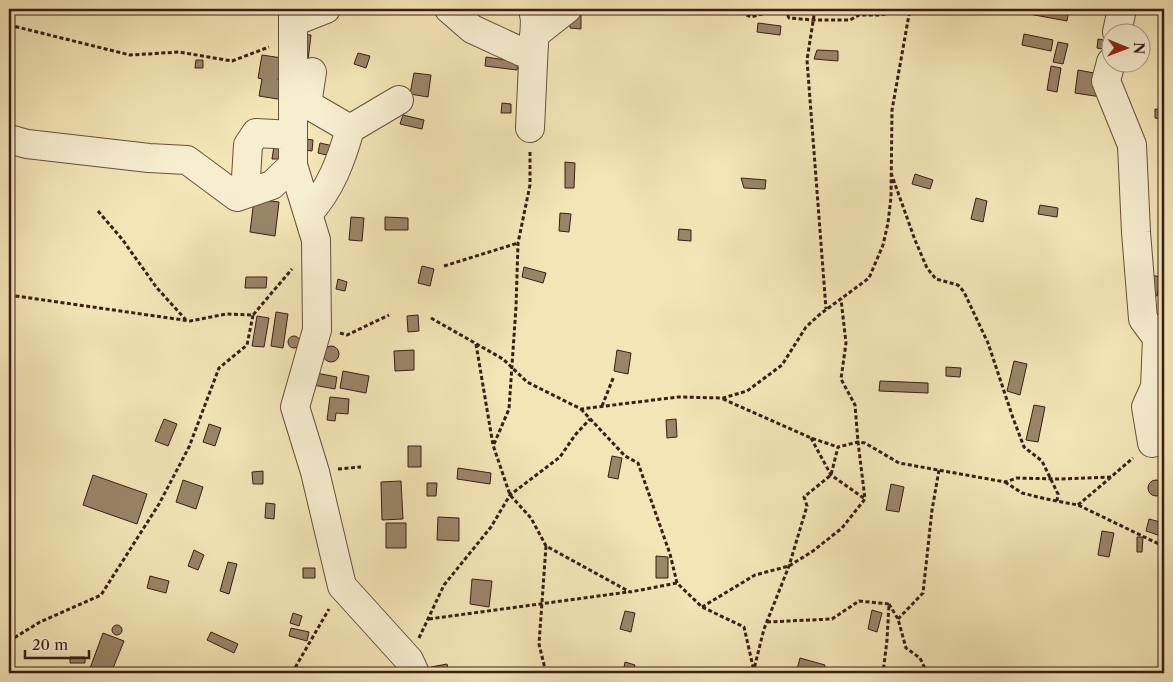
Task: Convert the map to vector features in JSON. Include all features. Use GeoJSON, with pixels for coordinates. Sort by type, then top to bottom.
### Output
{"type":"FeatureCollection","features":[{"type":"Feature","properties":{"kind":"street"},"geometry":{"type":"LineString","coordinates":[[293,33],[326,9]]}},
{"type":"Feature","properties":{"kind":"street"},"geometry":{"type":"LineString","coordinates":[[449,9],[472,28],[522,52],[534,30],[567,9]]}},
{"type":"Feature","properties":{"kind":"street"},"geometry":{"type":"LineString","coordinates":[[1119,22],[1122,9]]}},
{"type":"Feature","properties":{"kind":"street"},"geometry":{"type":"LineString","coordinates":[[530,128],[534,30]]}},
{"type":"Feature","properties":{"kind":"street"},"geometry":{"type":"LineString","coordinates":[[293,33],[312,69],[307,104],[350,129]]}},
{"type":"Feature","properties":{"kind":"street"},"geometry":{"type":"LineString","coordinates":[[293,33],[293,165],[316,240],[317,330],[296,407],[315,472],[342,586],[412,667]]}},
{"type":"Feature","properties":{"kind":"street"},"geometry":{"type":"LineString","coordinates":[[1108,72],[1106,81],[1132,146],[1143,319],[1157,338],[1155,388],[1146,407],[1152,443]]}},
{"type":"Feature","properties":{"kind":"street"},"geometry":{"type":"LineString","coordinates":[[308,214],[323,198],[337,166],[342,160],[350,129],[399,100]]}},
{"type":"Feature","properties":{"kind":"street"},"geometry":{"type":"LineString","coordinates":[[245,194],[248,145],[256,133],[292,135]]}},
{"type":"Feature","properties":{"kind":"street"},"geometry":{"type":"LineString","coordinates":[[9,139],[27,144],[149,158],[187,160],[237,196],[272,185],[293,165]]}},
{"type":"Feature","properties":{"kind":"path"},"geometry":{"type":"LineString","coordinates":[[735,9],[751,17],[781,9]]}},
{"type":"Feature","properties":{"kind":"path"},"geometry":{"type":"LineString","coordinates":[[785,9],[789,18],[813,20],[850,20],[859,15],[881,15],[902,9]]}},
{"type":"Feature","properties":{"kind":"path"},"geometry":{"type":"LineString","coordinates":[[815,9],[806,60],[826,310]]}},
{"type":"Feature","properties":{"kind":"path"},"geometry":{"type":"LineString","coordinates":[[581,409],[678,397],[723,398],[747,391],[782,365],[806,327],[869,278],[883,245],[891,197],[892,110],[910,9]]}},
{"type":"Feature","properties":{"kind":"path"},"geometry":{"type":"LineString","coordinates":[[9,25],[130,55],[178,52],[232,61],[293,33]]}},
{"type":"Feature","properties":{"kind":"path"},"geometry":{"type":"LineString","coordinates":[[494,445],[509,409],[518,243],[530,184],[530,128]]}},
{"type":"Feature","properties":{"kind":"path"},"geometry":{"type":"LineString","coordinates":[[890,170],[927,268],[936,279],[958,284],[964,292],[988,343],[1024,447],[1042,461],[1058,494],[1057,501]]}},
{"type":"Feature","properties":{"kind":"path"},"geometry":{"type":"LineString","coordinates":[[98,211],[122,239],[157,288],[187,320]]}},
{"type":"Feature","properties":{"kind":"path"},"geometry":{"type":"LineString","coordinates":[[9,641],[40,622],[101,595],[159,504],[188,447],[219,368],[247,345],[253,315],[316,240]]}},
{"type":"Feature","properties":{"kind":"path"},"geometry":{"type":"LineString","coordinates":[[444,266],[518,243]]}},
{"type":"Feature","properties":{"kind":"path"},"geometry":{"type":"LineString","coordinates":[[9,295],[187,320],[226,314],[253,315]]}},
{"type":"Feature","properties":{"kind":"path"},"geometry":{"type":"LineString","coordinates":[[702,607],[755,575],[789,566],[813,551],[842,528],[865,499],[855,405],[841,379],[846,343],[841,298]]}},
{"type":"Feature","properties":{"kind":"path"},"geometry":{"type":"LineString","coordinates":[[317,330],[347,335],[389,315]]}},
{"type":"Feature","properties":{"kind":"path"},"geometry":{"type":"LineString","coordinates":[[431,318],[503,359],[527,382],[581,409],[625,456],[638,463],[670,554],[677,583],[702,607],[744,628],[755,672]]}},
{"type":"Feature","properties":{"kind":"path"},"geometry":{"type":"LineString","coordinates":[[476,343],[494,445],[510,494],[531,518],[546,546],[539,644],[546,673]]}},
{"type":"Feature","properties":{"kind":"path"},"geometry":{"type":"LineString","coordinates":[[602,406],[614,376]]}},
{"type":"Feature","properties":{"kind":"path"},"geometry":{"type":"LineString","coordinates":[[723,398],[810,438],[838,447],[858,442],[865,443],[899,463],[1005,482],[1022,493],[1078,505],[1161,545],[1164,552]]}},
{"type":"Feature","properties":{"kind":"path"},"geometry":{"type":"LineString","coordinates":[[412,667],[428,620],[444,585],[491,527],[510,494],[560,457],[575,435],[590,419]]}},
{"type":"Feature","properties":{"kind":"path"},"geometry":{"type":"LineString","coordinates":[[810,438],[831,475],[865,499]]}},
{"type":"Feature","properties":{"kind":"path"},"geometry":{"type":"LineString","coordinates":[[1078,505],[1152,443]]}},
{"type":"Feature","properties":{"kind":"path"},"geometry":{"type":"LineString","coordinates":[[755,672],[767,622],[789,566],[807,506],[804,497],[831,475],[838,447]]}},
{"type":"Feature","properties":{"kind":"path"},"geometry":{"type":"LineString","coordinates":[[898,619],[923,593],[932,510],[939,470]]}},
{"type":"Feature","properties":{"kind":"path"},"geometry":{"type":"LineString","coordinates":[[1005,482],[1017,478],[1111,477]]}},
{"type":"Feature","properties":{"kind":"path"},"geometry":{"type":"LineString","coordinates":[[546,546],[630,592]]}},
{"type":"Feature","properties":{"kind":"path"},"geometry":{"type":"LineString","coordinates":[[428,620],[630,592],[677,583]]}},
{"type":"Feature","properties":{"kind":"path"},"geometry":{"type":"LineString","coordinates":[[292,673],[342,586]]}},
{"type":"Feature","properties":{"kind":"path"},"geometry":{"type":"LineString","coordinates":[[767,622],[832,619],[859,601],[889,604]]}},
{"type":"Feature","properties":{"kind":"path"},"geometry":{"type":"LineString","coordinates":[[889,604],[898,619],[906,648],[920,658],[926,673]]}},
{"type":"Feature","properties":{"kind":"path"},"geometry":{"type":"LineString","coordinates":[[883,673],[889,604]]}},
{"type":"Feature","properties":{"kind":"path"},"geometry":{"type":"LineString","coordinates":[[1160,673],[1164,665]]}},
{"type":"Feature","properties":{"kind":"path"},"geometry":{"type":"LineString","coordinates":[[9,670],[22,673]]}},
{"type":"Feature","properties":{"kind":"building"},"geometry":{"type":"Polygon","coordinates":[[[1030,9],[1069,9],[1067,21],[1029,14],[1030,9]]]}},
{"type":"Feature","properties":{"kind":"building"},"geometry":{"type":"Polygon","coordinates":[[[571,10],[581,11],[581,29],[570,28],[571,10]]]}},
{"type":"Feature","properties":{"kind":"building"},"geometry":{"type":"Polygon","coordinates":[[[758,23],[781,26],[780,35],[757,32],[758,23]]]}},
{"type":"Feature","properties":{"kind":"building"},"geometry":{"type":"Polygon","coordinates":[[[302,34],[311,35],[308,60],[299,59],[302,34]]]}},
{"type":"Feature","properties":{"kind":"building"},"geometry":{"type":"Polygon","coordinates":[[[1024,34],[1053,40],[1051,51],[1022,45],[1024,34]]]}},
{"type":"Feature","properties":{"kind":"building"},"geometry":{"type":"Polygon","coordinates":[[[1098,39],[1100,39],[1100,49],[1097,48],[1098,39]]]}},
{"type":"Feature","properties":{"kind":"building"},"geometry":{"type":"Polygon","coordinates":[[[1058,42],[1068,44],[1063,64],[1053,62],[1058,42]]]}},
{"type":"Feature","properties":{"kind":"building"},"geometry":{"type":"Polygon","coordinates":[[[817,50],[838,51],[838,61],[814,59],[817,50]]]}},
{"type":"Feature","properties":{"kind":"building"},"geometry":{"type":"Polygon","coordinates":[[[358,53],[370,56],[366,68],[354,64],[358,53]]]}},
{"type":"Feature","properties":{"kind":"building"},"geometry":{"type":"Polygon","coordinates":[[[262,55],[282,58],[278,80],[287,81],[284,100],[259,96],[262,79],[258,78],[262,55]]]}},
{"type":"Feature","properties":{"kind":"building"},"geometry":{"type":"Polygon","coordinates":[[[486,57],[519,62],[517,70],[485,66],[486,57]]]}},
{"type":"Feature","properties":{"kind":"building"},"geometry":{"type":"Polygon","coordinates":[[[196,60],[203,60],[203,68],[195,68],[196,60]]]}},
{"type":"Feature","properties":{"kind":"building"},"geometry":{"type":"Polygon","coordinates":[[[1051,66],[1061,68],[1057,92],[1047,90],[1051,66]]]}},
{"type":"Feature","properties":{"kind":"building"},"geometry":{"type":"Polygon","coordinates":[[[1078,70],[1105,75],[1101,97],[1075,93],[1078,70]]]}},
{"type":"Feature","properties":{"kind":"building"},"geometry":{"type":"Polygon","coordinates":[[[414,73],[431,75],[428,97],[410,94],[414,73]]]}},
{"type":"Feature","properties":{"kind":"building"},"geometry":{"type":"Polygon","coordinates":[[[502,103],[511,104],[511,113],[501,113],[502,103]]]}},
{"type":"Feature","properties":{"kind":"building"},"geometry":{"type":"Polygon","coordinates":[[[1155,109],[1164,110],[1164,119],[1155,118],[1155,109]]]}},
{"type":"Feature","properties":{"kind":"building"},"geometry":{"type":"Polygon","coordinates":[[[403,115],[424,120],[422,129],[400,124],[403,115]]]}},
{"type":"Feature","properties":{"kind":"building"},"geometry":{"type":"Polygon","coordinates":[[[300,138],[313,140],[312,151],[298,149],[300,138]]]}},
{"type":"Feature","properties":{"kind":"building"},"geometry":{"type":"Polygon","coordinates":[[[275,139],[286,140],[284,159],[272,159],[275,139]]]}},
{"type":"Feature","properties":{"kind":"building"},"geometry":{"type":"Polygon","coordinates":[[[320,143],[342,148],[340,158],[318,153],[320,143]]]}},
{"type":"Feature","properties":{"kind":"building"},"geometry":{"type":"Polygon","coordinates":[[[565,162],[575,163],[574,188],[565,188],[565,162]]]}},
{"type":"Feature","properties":{"kind":"building"},"geometry":{"type":"Polygon","coordinates":[[[915,174],[933,180],[930,189],[912,184],[915,174]]]}},
{"type":"Feature","properties":{"kind":"building"},"geometry":{"type":"Polygon","coordinates":[[[741,178],[766,180],[765,189],[744,188],[741,178]]]}},
{"type":"Feature","properties":{"kind":"building"},"geometry":{"type":"Polygon","coordinates":[[[976,198],[987,201],[983,222],[971,219],[976,198]]]}},
{"type":"Feature","properties":{"kind":"building"},"geometry":{"type":"Polygon","coordinates":[[[254,199],[279,202],[275,236],[250,232],[254,199]]]}},
{"type":"Feature","properties":{"kind":"building"},"geometry":{"type":"Polygon","coordinates":[[[1040,205],[1058,208],[1057,217],[1038,214],[1040,205]]]}},
{"type":"Feature","properties":{"kind":"building"},"geometry":{"type":"Polygon","coordinates":[[[560,213],[571,214],[569,232],[559,231],[560,213]]]}},
{"type":"Feature","properties":{"kind":"building"},"geometry":{"type":"Polygon","coordinates":[[[351,217],[364,218],[362,241],[349,240],[351,217]]]}},
{"type":"Feature","properties":{"kind":"building"},"geometry":{"type":"Polygon","coordinates":[[[385,217],[408,218],[408,230],[385,230],[385,217]]]}},
{"type":"Feature","properties":{"kind":"building"},"geometry":{"type":"Polygon","coordinates":[[[679,229],[691,230],[691,241],[678,240],[679,229]]]}},
{"type":"Feature","properties":{"kind":"building"},"geometry":{"type":"Polygon","coordinates":[[[422,266],[434,269],[430,286],[418,283],[422,266]]]}},
{"type":"Feature","properties":{"kind":"building"},"geometry":{"type":"Polygon","coordinates":[[[524,267],[546,273],[543,283],[522,277],[524,267]]]}},
{"type":"Feature","properties":{"kind":"building"},"geometry":{"type":"Polygon","coordinates":[[[1150,275],[1161,277],[1157,296],[1145,294],[1150,275]]]}},
{"type":"Feature","properties":{"kind":"building"},"geometry":{"type":"Polygon","coordinates":[[[246,277],[267,277],[266,288],[245,288],[246,277]]]}},
{"type":"Feature","properties":{"kind":"building"},"geometry":{"type":"Polygon","coordinates":[[[338,279],[347,282],[345,291],[336,289],[338,279]]]}},
{"type":"Feature","properties":{"kind":"building"},"geometry":{"type":"Polygon","coordinates":[[[276,312],[288,314],[283,348],[271,346],[276,312]]]}},
{"type":"Feature","properties":{"kind":"building"},"geometry":{"type":"Polygon","coordinates":[[[418,315],[419,331],[408,332],[407,316],[418,315]]]}},
{"type":"Feature","properties":{"kind":"building"},"geometry":{"type":"Polygon","coordinates":[[[257,316],[269,318],[264,347],[252,346],[257,316]]]}},
{"type":"Feature","properties":{"kind":"building"},"geometry":{"type":"Polygon","coordinates":[[[292,336],[296,336],[300,342],[296,348],[292,348],[288,344],[288,340],[292,336]]]}},
{"type":"Feature","properties":{"kind":"building"},"geometry":{"type":"Polygon","coordinates":[[[328,346],[334,346],[339,351],[337,360],[328,362],[323,357],[323,351],[328,346]]]}},
{"type":"Feature","properties":{"kind":"building"},"geometry":{"type":"Polygon","coordinates":[[[414,350],[414,370],[395,371],[394,351],[414,350]]]}},
{"type":"Feature","properties":{"kind":"building"},"geometry":{"type":"Polygon","coordinates":[[[617,350],[631,353],[628,374],[614,371],[617,350]]]}},
{"type":"Feature","properties":{"kind":"building"},"geometry":{"type":"Polygon","coordinates":[[[1014,361],[1027,364],[1020,395],[1007,391],[1014,361]]]}},
{"type":"Feature","properties":{"kind":"building"},"geometry":{"type":"Polygon","coordinates":[[[946,367],[961,368],[960,377],[946,376],[946,367]]]}},
{"type":"Feature","properties":{"kind":"building"},"geometry":{"type":"Polygon","coordinates":[[[343,371],[369,376],[366,393],[340,388],[343,371]]]}},
{"type":"Feature","properties":{"kind":"building"},"geometry":{"type":"Polygon","coordinates":[[[316,373],[337,377],[335,389],[313,385],[316,373]]]}},
{"type":"Feature","properties":{"kind":"building"},"geometry":{"type":"Polygon","coordinates":[[[880,381],[928,383],[928,393],[879,391],[880,381]]]}},
{"type":"Feature","properties":{"kind":"building"},"geometry":{"type":"Polygon","coordinates":[[[330,397],[349,399],[348,414],[336,413],[335,421],[327,420],[330,397]]]}},
{"type":"Feature","properties":{"kind":"building"},"geometry":{"type":"Polygon","coordinates":[[[1034,405],[1045,407],[1038,442],[1026,440],[1034,405]]]}},
{"type":"Feature","properties":{"kind":"building"},"geometry":{"type":"Polygon","coordinates":[[[164,419],[177,424],[168,446],[155,441],[164,419]]]}},
{"type":"Feature","properties":{"kind":"building"},"geometry":{"type":"Polygon","coordinates":[[[676,419],[677,437],[667,438],[666,420],[676,419]]]}},
{"type":"Feature","properties":{"kind":"building"},"geometry":{"type":"Polygon","coordinates":[[[209,424],[221,428],[215,446],[203,442],[209,424]]]}},
{"type":"Feature","properties":{"kind":"building"},"geometry":{"type":"Polygon","coordinates":[[[408,446],[421,446],[421,467],[408,467],[408,446]]]}},
{"type":"Feature","properties":{"kind":"building"},"geometry":{"type":"Polygon","coordinates":[[[612,456],[622,458],[618,479],[608,477],[612,456]]]}},
{"type":"Feature","properties":{"kind":"building"},"geometry":{"type":"Polygon","coordinates":[[[458,468],[491,473],[490,484],[457,479],[458,468]]]}},
{"type":"Feature","properties":{"kind":"building"},"geometry":{"type":"Polygon","coordinates":[[[263,471],[263,484],[253,484],[252,472],[263,471]]]}},
{"type":"Feature","properties":{"kind":"building"},"geometry":{"type":"Polygon","coordinates":[[[93,475],[147,494],[137,524],[83,505],[93,475]]]}},
{"type":"Feature","properties":{"kind":"building"},"geometry":{"type":"Polygon","coordinates":[[[183,480],[203,487],[196,509],[176,502],[183,480]]]}},
{"type":"Feature","properties":{"kind":"building"},"geometry":{"type":"Polygon","coordinates":[[[1153,480],[1159,480],[1164,485],[1162,494],[1153,496],[1148,491],[1148,485],[1153,480]]]}},
{"type":"Feature","properties":{"kind":"building"},"geometry":{"type":"Polygon","coordinates":[[[401,481],[403,519],[382,520],[381,482],[401,481]]]}},
{"type":"Feature","properties":{"kind":"building"},"geometry":{"type":"Polygon","coordinates":[[[427,483],[437,483],[436,496],[427,496],[427,483]]]}},
{"type":"Feature","properties":{"kind":"building"},"geometry":{"type":"Polygon","coordinates":[[[891,484],[904,487],[899,512],[886,510],[891,484]]]}},
{"type":"Feature","properties":{"kind":"building"},"geometry":{"type":"Polygon","coordinates":[[[266,503],[275,504],[274,519],[265,518],[266,503]]]}},
{"type":"Feature","properties":{"kind":"building"},"geometry":{"type":"Polygon","coordinates":[[[438,517],[459,518],[459,541],[437,540],[438,517]]]}},
{"type":"Feature","properties":{"kind":"building"},"geometry":{"type":"Polygon","coordinates":[[[1149,519],[1164,523],[1164,537],[1146,531],[1149,519]]]}},
{"type":"Feature","properties":{"kind":"building"},"geometry":{"type":"Polygon","coordinates":[[[386,523],[406,523],[406,548],[386,548],[386,523]]]}},
{"type":"Feature","properties":{"kind":"building"},"geometry":{"type":"Polygon","coordinates":[[[1102,531],[1114,533],[1109,557],[1098,555],[1102,531]]]}},
{"type":"Feature","properties":{"kind":"building"},"geometry":{"type":"Polygon","coordinates":[[[1137,537],[1143,537],[1142,552],[1137,552],[1137,537]]]}},
{"type":"Feature","properties":{"kind":"building"},"geometry":{"type":"Polygon","coordinates":[[[194,550],[204,555],[198,570],[188,566],[194,550]]]}},
{"type":"Feature","properties":{"kind":"building"},"geometry":{"type":"Polygon","coordinates":[[[656,556],[668,557],[668,578],[656,578],[656,556]]]}},
{"type":"Feature","properties":{"kind":"building"},"geometry":{"type":"Polygon","coordinates":[[[228,562],[237,564],[229,594],[220,591],[228,562]]]}},
{"type":"Feature","properties":{"kind":"building"},"geometry":{"type":"Polygon","coordinates":[[[303,568],[315,568],[315,578],[303,578],[303,568]]]}},
{"type":"Feature","properties":{"kind":"building"},"geometry":{"type":"Polygon","coordinates":[[[150,576],[169,581],[166,593],[147,588],[150,576]]]}},
{"type":"Feature","properties":{"kind":"building"},"geometry":{"type":"Polygon","coordinates":[[[472,579],[492,581],[489,607],[470,604],[472,579]]]}},
{"type":"Feature","properties":{"kind":"building"},"geometry":{"type":"Polygon","coordinates":[[[872,610],[882,613],[877,632],[868,629],[872,610]]]}},
{"type":"Feature","properties":{"kind":"building"},"geometry":{"type":"Polygon","coordinates":[[[625,611],[635,613],[631,632],[620,629],[625,611]]]}},
{"type":"Feature","properties":{"kind":"building"},"geometry":{"type":"Polygon","coordinates":[[[293,613],[302,616],[299,626],[290,623],[293,613]]]}},
{"type":"Feature","properties":{"kind":"building"},"geometry":{"type":"Polygon","coordinates":[[[115,625],[119,625],[122,630],[121,634],[115,635],[112,632],[112,628],[115,625]]]}},
{"type":"Feature","properties":{"kind":"building"},"geometry":{"type":"Polygon","coordinates":[[[291,628],[309,632],[307,641],[289,636],[291,628]]]}},
{"type":"Feature","properties":{"kind":"building"},"geometry":{"type":"Polygon","coordinates":[[[211,632],[238,644],[234,653],[207,640],[211,632]]]}},
{"type":"Feature","properties":{"kind":"building"},"geometry":{"type":"Polygon","coordinates":[[[103,633],[124,641],[111,673],[81,673],[82,671],[89,671],[103,633]]]}},
{"type":"Feature","properties":{"kind":"building"},"geometry":{"type":"Polygon","coordinates":[[[70,657],[85,657],[85,663],[70,663],[70,657]]]}},
{"type":"Feature","properties":{"kind":"building"},"geometry":{"type":"Polygon","coordinates":[[[800,658],[825,665],[823,673],[796,673],[800,658]]]}},
{"type":"Feature","properties":{"kind":"building"},"geometry":{"type":"Polygon","coordinates":[[[625,662],[635,665],[633,673],[623,673],[625,662]]]}},
{"type":"Feature","properties":{"kind":"building"},"geometry":{"type":"Polygon","coordinates":[[[447,664],[449,673],[432,673],[431,667],[447,664]]]}}]}
